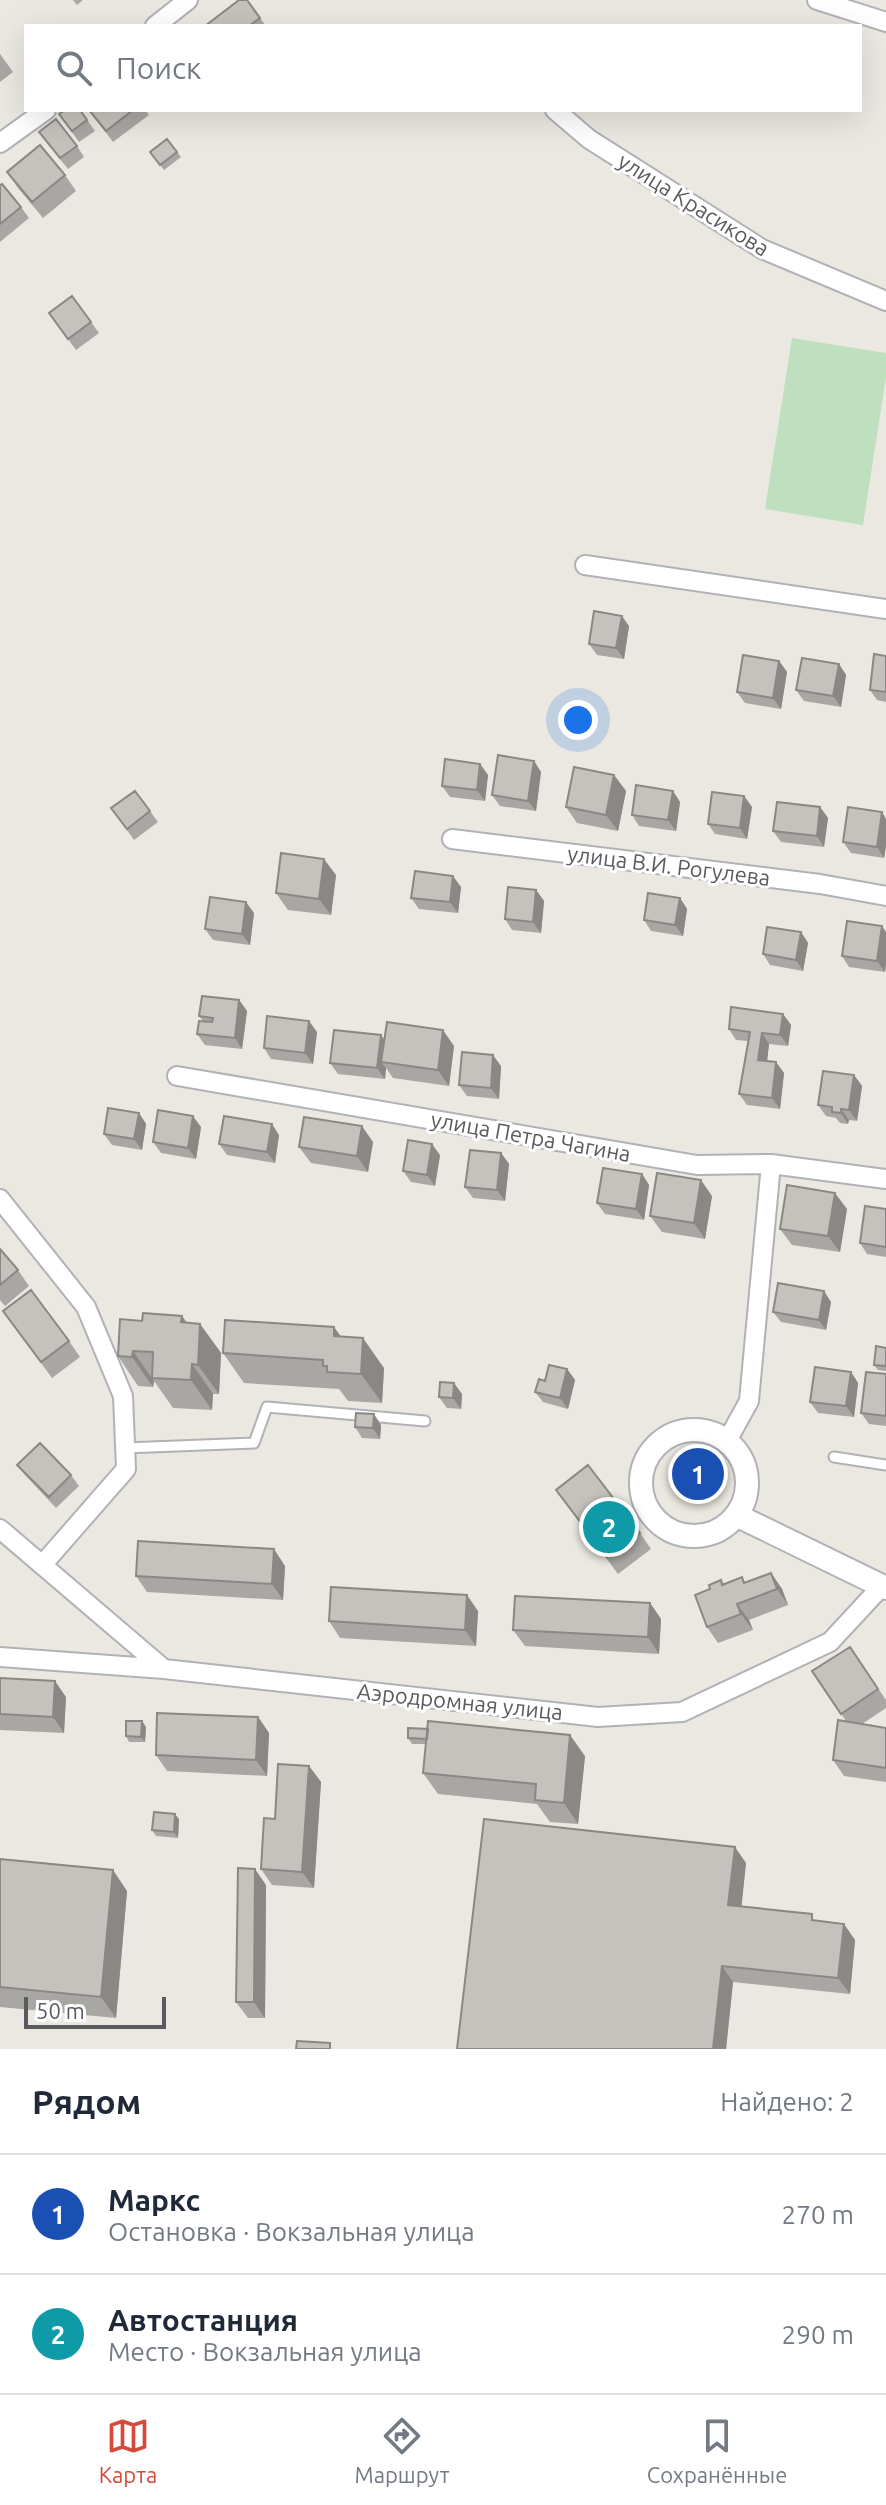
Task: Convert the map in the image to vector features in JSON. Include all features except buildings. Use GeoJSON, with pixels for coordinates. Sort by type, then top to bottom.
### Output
{"type":"FeatureCollection","features":[{"type":"Feature","properties":{"kind":"street"},"geometry":{"type":"LineString","coordinates":[[158,24],[188,0]]}},
{"type":"Feature","properties":{"kind":"street"},"geometry":{"type":"LineString","coordinates":[[817,0],[886,22]]}},
{"type":"Feature","properties":{"kind":"street"},"geometry":{"type":"LineString","coordinates":[[0,143],[43,112]]}},
{"type":"Feature","properties":{"kind":"street","name":"улица Красикова"},"geometry":{"type":"LineString","coordinates":[[557,112],[589,139],[762,249],[886,301]]}},
{"type":"Feature","properties":{"kind":"street"},"geometry":{"type":"LineString","coordinates":[[585,565],[886,609]]}},
{"type":"Feature","properties":{"kind":"street","name":"улица В.И. Рогулева"},"geometry":{"type":"LineString","coordinates":[[452,839],[820,884],[886,896]]}},
{"type":"Feature","properties":{"kind":"street","name":"улица Петра Чагина"},"geometry":{"type":"LineString","coordinates":[[177,1076],[697,1165],[771,1164],[886,1179]]}},
{"type":"Feature","properties":{"kind":"street"},"geometry":{"type":"LineString","coordinates":[[727,1441],[749,1401],[771,1164]]}},
{"type":"Feature","properties":{"kind":"street"},"geometry":{"type":"LineString","coordinates":[[0,1199],[86,1307],[123,1396],[126,1469],[43,1564]]}},
{"type":"Feature","properties":{"kind":"street"},"geometry":{"type":"LineString","coordinates":[[687,1429],[708,1431],[727,1441],[740,1456],[747,1476],[745,1497],[736,1515],[720,1529],[700,1536],[679,1534],[661,1525],[647,1508],[641,1489],[642,1468],[652,1449],[668,1436],[687,1429]]}},
{"type":"Feature","properties":{"kind":"street"},"geometry":{"type":"LineString","coordinates":[[736,1515],[884,1587]]}},
{"type":"Feature","properties":{"kind":"street"},"geometry":{"type":"LineString","coordinates":[[0,1529],[164,1669]]}},
{"type":"Feature","properties":{"kind":"street","name":"Аэродромная улица"},"geometry":{"type":"LineString","coordinates":[[0,1657],[164,1669],[598,1717],[682,1712],[830,1642],[884,1587]]}},
{"type":"Feature","properties":{"kind":"lane"},"geometry":{"type":"LineString","coordinates":[[125,1448],[254,1443],[267,1407],[425,1421]]}},
{"type":"Feature","properties":{"kind":"lane"},"geometry":{"type":"LineString","coordinates":[[834,1457],[886,1465]]}},
{"type":"Feature","properties":{"kind":"green space"},"geometry":{"type":"Polygon","coordinates":[[[792,338],[886,353],[886,377],[863,525],[765,509],[792,338]]]}},
{"type":"Feature","properties":{"kind":"place","name":"Маркс"},"geometry":{"type":"Point","coordinates":[698,1474]}},
{"type":"Feature","properties":{"kind":"place","name":"Автостанция"},"geometry":{"type":"Point","coordinates":[609,1527]}}]}
